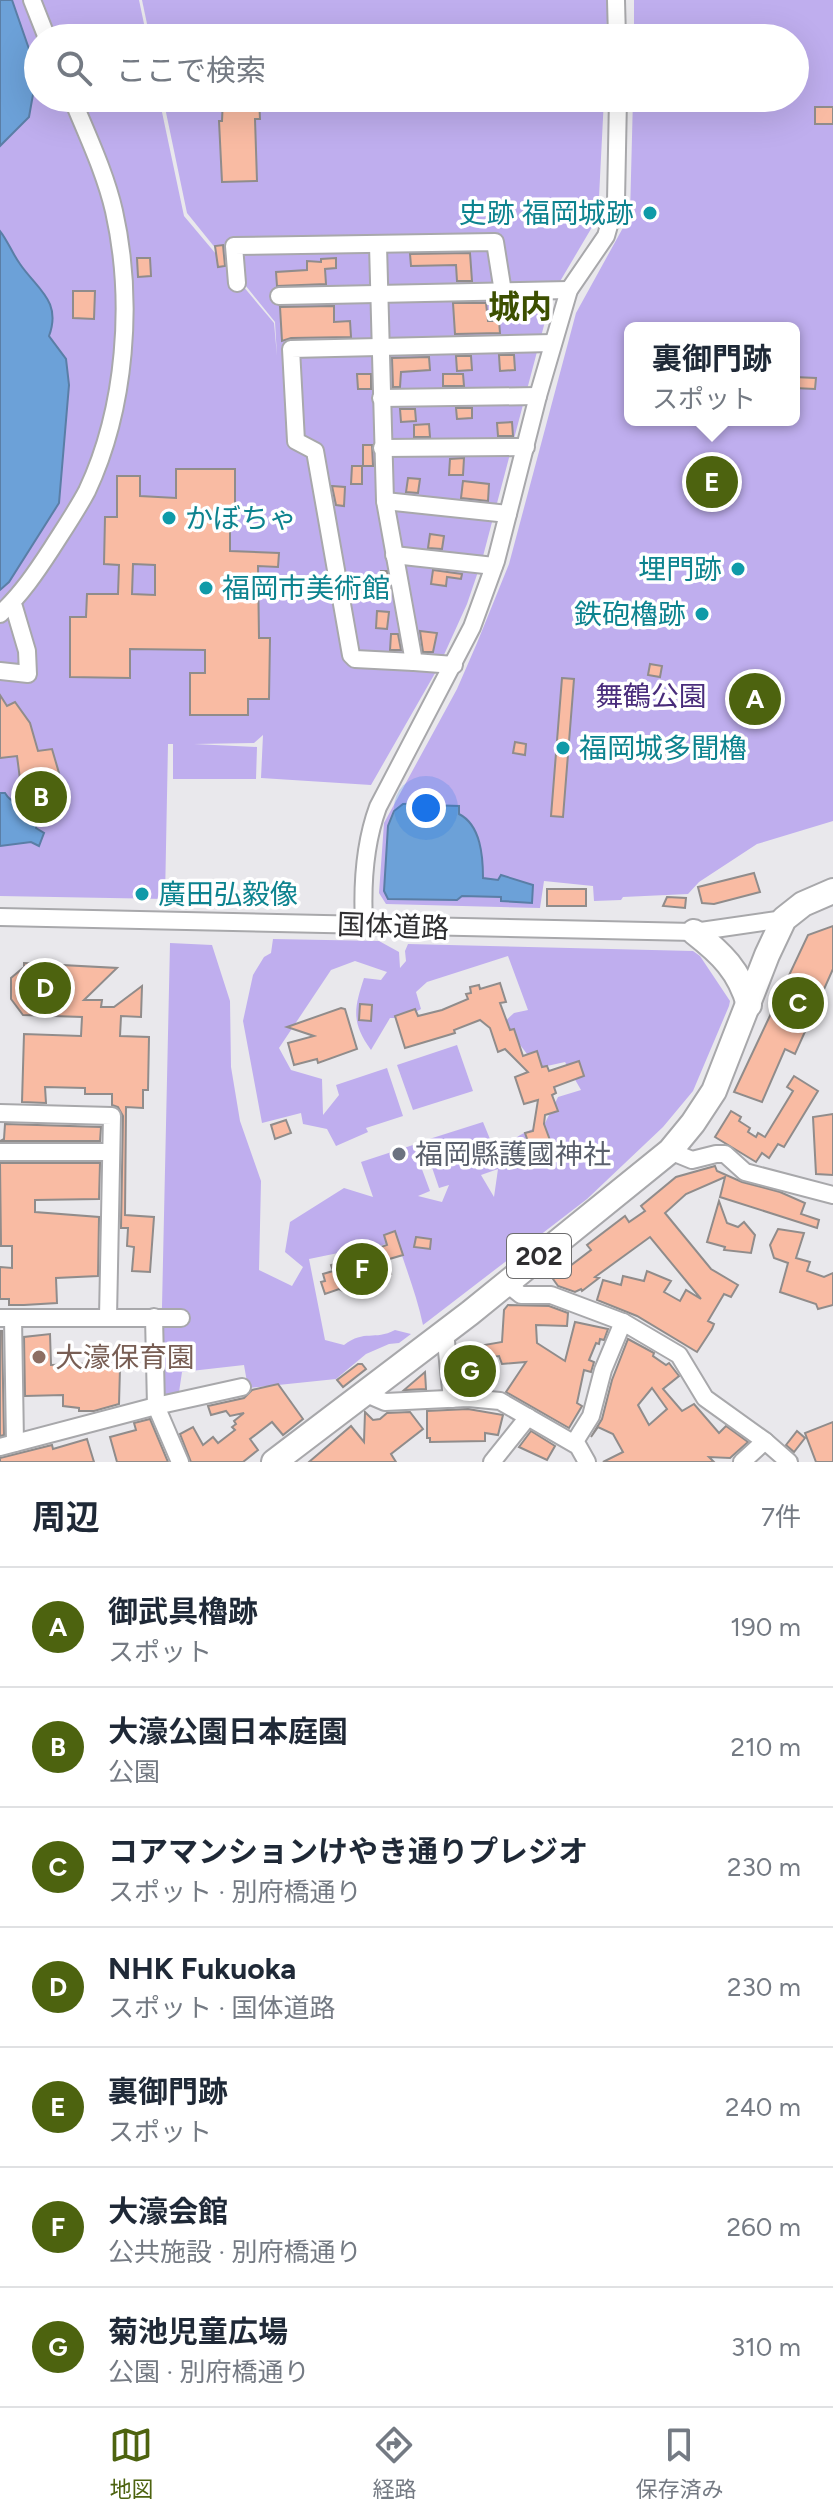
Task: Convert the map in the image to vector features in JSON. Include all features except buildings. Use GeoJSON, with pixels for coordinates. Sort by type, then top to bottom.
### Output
{"type":"FeatureCollection","features":[{"type":"Feature","properties":{"kind":"highway"},"geometry":{"type":"LineString","coordinates":[[784,919],[803,904],[833,891]]}},
{"type":"Feature","properties":{"kind":"highway","name":"202"},"geometry":{"type":"LineString","coordinates":[[274,1462],[445,1332],[670,1151],[714,1091],[784,919]]}},
{"type":"Feature","properties":{"kind":"highway"},"geometry":{"type":"LineString","coordinates":[[694,932],[730,964],[745,989],[749,1005]]}},
{"type":"Feature","properties":{"kind":"street"},"geometry":{"type":"LineString","coordinates":[[32,0],[41,24]]}},
{"type":"Feature","properties":{"kind":"street"},"geometry":{"type":"LineString","coordinates":[[616,0],[617,24]]}},
{"type":"Feature","properties":{"kind":"street"},"geometry":{"type":"LineString","coordinates":[[0,671],[28,674],[27,651],[7,611],[37,571],[86,491],[108,427],[124,343],[124,277],[114,211],[78,112]]}},
{"type":"Feature","properties":{"kind":"street"},"geometry":{"type":"LineString","coordinates":[[364,924],[364,874],[371,826],[404,755],[472,627],[494,566],[569,290],[606,236],[616,201],[618,112]]}},
{"type":"Feature","properties":{"kind":"street"},"geometry":{"type":"LineString","coordinates":[[237,283],[234,246],[495,242],[503,292]]}},
{"type":"Feature","properties":{"kind":"street"},"geometry":{"type":"LineString","coordinates":[[378,245],[385,501],[414,662]]}},
{"type":"Feature","properties":{"kind":"street"},"geometry":{"type":"LineString","coordinates":[[279,296],[569,290]]}},
{"type":"Feature","properties":{"kind":"street"},"geometry":{"type":"LineString","coordinates":[[454,665],[355,659],[351,655],[315,451],[296,441],[291,349],[553,343]]}},
{"type":"Feature","properties":{"kind":"street"},"geometry":{"type":"LineString","coordinates":[[381,398],[538,396]]}},
{"type":"Feature","properties":{"kind":"street"},"geometry":{"type":"LineString","coordinates":[[382,448],[526,447]]}},
{"type":"Feature","properties":{"kind":"street"},"geometry":{"type":"LineString","coordinates":[[385,501],[508,514]]}},
{"type":"Feature","properties":{"kind":"street"},"geometry":{"type":"LineString","coordinates":[[394,555],[494,566]]}},
{"type":"Feature","properties":{"kind":"street","name":"国体道路"},"geometry":{"type":"LineString","coordinates":[[0,917],[694,932],[784,919]]}},
{"type":"Feature","properties":{"kind":"street"},"geometry":{"type":"LineString","coordinates":[[0,1113],[112,1116],[108,1317]]}},
{"type":"Feature","properties":{"kind":"street"},"geometry":{"type":"LineString","coordinates":[[670,1151],[692,1160],[725,1154],[745,1172],[833,1195]]}},
{"type":"Feature","properties":{"kind":"street"},"geometry":{"type":"LineString","coordinates":[[0,1152],[111,1152]]}},
{"type":"Feature","properties":{"kind":"street"},"geometry":{"type":"LineString","coordinates":[[506,1283],[521,1295],[551,1295],[623,1322],[679,1355],[705,1398],[789,1462]]}},
{"type":"Feature","properties":{"kind":"street"},"geometry":{"type":"LineString","coordinates":[[154,1317],[156,1406],[180,1462]]}},
{"type":"Feature","properties":{"kind":"street"},"geometry":{"type":"LineString","coordinates":[[181,1318],[6,1318],[7,1445],[242,1387]]}},
{"type":"Feature","properties":{"kind":"street"},"geometry":{"type":"LineString","coordinates":[[574,1443],[591,1416],[603,1370],[623,1322]]}},
{"type":"Feature","properties":{"kind":"street"},"geometry":{"type":"LineString","coordinates":[[445,1332],[452,1399]]}},
{"type":"Feature","properties":{"kind":"street"},"geometry":{"type":"LineString","coordinates":[[364,1393],[385,1402],[452,1399],[500,1401],[574,1443],[587,1462]]}},
{"type":"Feature","properties":{"kind":"street"},"geometry":{"type":"LineString","coordinates":[[492,1462],[528,1417]]}},
{"type":"Feature","properties":{"kind":"street"},"geometry":{"type":"LineString","coordinates":[[742,1462],[765,1441]]}},
{"type":"Feature","properties":{"kind":"green space"},"geometry":{"type":"Polygon","coordinates":[[[0,0],[139,0],[144,24],[24,24],[24,112],[162,112],[184,216],[274,323],[277,356],[275,322],[187,213],[166,112],[603,112],[598,217],[552,295],[482,560],[467,604],[438,668],[371,785],[261,778],[263,735],[254,743],[194,744],[257,747],[256,779],[173,779],[173,744],[168,744],[165,899],[0,896],[0,0]]]}},
{"type":"Feature","properties":{"kind":"green space"},"geometry":{"type":"Polygon","coordinates":[[[142,0],[608,0],[607,24],[147,24],[142,0]]]}},
{"type":"Feature","properties":{"kind":"green space","name":"舞鶴公園"},"geometry":{"type":"Polygon","coordinates":[[[634,0],[833,0],[833,821],[757,844],[699,882],[688,894],[594,901],[593,886],[544,881],[540,908],[386,904],[379,893],[384,823],[457,689],[509,564],[576,313],[630,215],[633,112],[809,112],[809,24],[634,24],[634,0]]]}},
{"type":"Feature","properties":{"kind":"green space","name":"福岡縣護國神社"},"geometry":{"type":"Polygon","coordinates":[[[273,939],[379,941],[399,952],[400,968],[406,961],[408,944],[693,951],[700,956],[730,1001],[693,1091],[663,1127],[587,1199],[423,1325],[397,1240],[346,1258],[343,1252],[309,1259],[325,1340],[344,1345],[358,1337],[395,1330],[411,1334],[399,1343],[366,1354],[336,1379],[248,1388],[244,1365],[182,1372],[178,1399],[160,1397],[170,943],[212,945],[230,1001],[231,1067],[240,1121],[261,1181],[259,1270],[292,1286],[303,1267],[285,1252],[290,1222],[344,1188],[373,1197],[361,1162],[413,1145],[430,1191],[418,1196],[442,1202],[449,1185],[439,1188],[423,1141],[483,1122],[499,1161],[511,1142],[523,1133],[544,1125],[558,1097],[581,1090],[565,1062],[538,1068],[503,1023],[514,1013],[528,1010],[508,956],[427,982],[416,992],[421,1009],[405,1018],[390,1018],[371,1050],[357,1023],[358,998],[364,978],[381,980],[387,972],[355,961],[331,970],[279,1048],[291,1070],[322,1079],[323,1115],[339,1095],[336,1085],[387,1068],[403,1116],[366,1128],[368,1132],[336,1146],[327,1129],[303,1124],[301,1113],[262,1123],[243,1021],[253,975],[264,957],[271,953],[273,939]],[[498,1169],[481,1175],[494,1197],[498,1169]]]}},
{"type":"Feature","properties":{"kind":"green space"},"geometry":{"type":"Polygon","coordinates":[[[457,1045],[473,1091],[413,1110],[397,1065],[457,1045]]]}},
{"type":"Feature","properties":{"kind":"green space"},"geometry":{"type":"Polygon","coordinates":[[[485,1359],[487,1380],[484,1393],[455,1392],[453,1362],[485,1359]]]}},
{"type":"Feature","properties":{"kind":"water"},"geometry":{"type":"Polygon","coordinates":[[[0,0],[12,0],[24,35],[24,112],[30,112],[29,117],[0,146],[0,0]]]}},
{"type":"Feature","properties":{"kind":"water"},"geometry":{"type":"Polygon","coordinates":[[[0,231],[50,304],[52,324],[49,336],[66,359],[69,385],[59,503],[9,582],[0,590],[0,231]]]}},
{"type":"Feature","properties":{"kind":"water"},"geometry":{"type":"Polygon","coordinates":[[[0,793],[17,802],[33,801],[44,811],[36,828],[44,833],[39,846],[31,842],[0,846],[0,793]]]}},
{"type":"Feature","properties":{"kind":"water"},"geometry":{"type":"Polygon","coordinates":[[[403,804],[459,806],[459,814],[472,826],[479,842],[483,878],[498,880],[501,875],[533,885],[532,903],[501,901],[501,897],[388,899],[384,891],[388,826],[394,811],[403,804]]]}},
{"type":"Feature","properties":{"kind":"place","name":"史跡 福岡城跡"},"geometry":{"type":"Point","coordinates":[650,213]}},
{"type":"Feature","properties":{"kind":"place","name":"裏御門跡"},"geometry":{"type":"Point","coordinates":[712,482]}},
{"type":"Feature","properties":{"kind":"place","name":"かぼちゃ"},"geometry":{"type":"Point","coordinates":[169,518]}},
{"type":"Feature","properties":{"kind":"place","name":"埋門跡"},"geometry":{"type":"Point","coordinates":[738,569]}},
{"type":"Feature","properties":{"kind":"place","name":"福岡市美術館"},"geometry":{"type":"Point","coordinates":[206,588]}},
{"type":"Feature","properties":{"kind":"place","name":"鉄砲櫓跡"},"geometry":{"type":"Point","coordinates":[702,614]}},
{"type":"Feature","properties":{"kind":"place","name":"御武具櫓跡"},"geometry":{"type":"Point","coordinates":[755,699]}},
{"type":"Feature","properties":{"kind":"place","name":"福岡城多聞櫓"},"geometry":{"type":"Point","coordinates":[563,748]}},
{"type":"Feature","properties":{"kind":"place","name":"大濠公園日本庭園"},"geometry":{"type":"Point","coordinates":[41,797]}},
{"type":"Feature","properties":{"kind":"place","name":"廣田弘毅像"},"geometry":{"type":"Point","coordinates":[142,894]}},
{"type":"Feature","properties":{"kind":"place","name":"NHK Fukuoka"},"geometry":{"type":"Point","coordinates":[45,988]}},
{"type":"Feature","properties":{"kind":"place","name":"コアマンションけやき通りプレジオ"},"geometry":{"type":"Point","coordinates":[798,1003]}},
{"type":"Feature","properties":{"kind":"place","name":"福岡縣護國神社"},"geometry":{"type":"Point","coordinates":[399,1154]}},
{"type":"Feature","properties":{"kind":"place","name":"大濠会館"},"geometry":{"type":"Point","coordinates":[362,1269]}},
{"type":"Feature","properties":{"kind":"place","name":"大濠保育園"},"geometry":{"type":"Point","coordinates":[39,1357]}},
{"type":"Feature","properties":{"kind":"place","name":"菊池児童広場"},"geometry":{"type":"Point","coordinates":[470,1371]}},
{"type":"Feature","properties":{"kind":"district","name":"城内"},"geometry":{"type":"Point","coordinates":[520,307]}}]}
